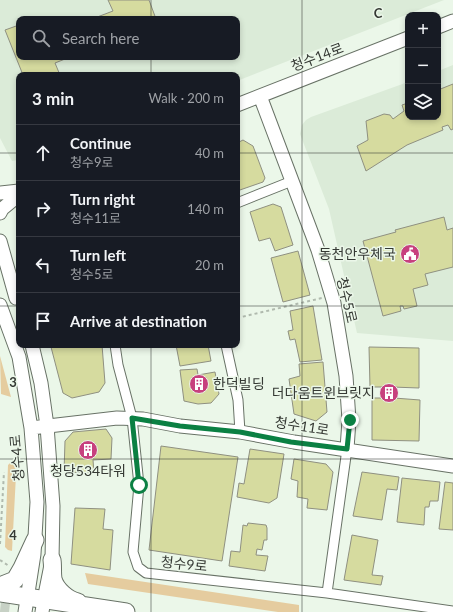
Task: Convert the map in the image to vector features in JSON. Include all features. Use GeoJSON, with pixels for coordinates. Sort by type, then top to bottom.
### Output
{"type":"FeatureCollection","features":[{"type":"Feature","properties":{"kind":"highway"},"geometry":{"type":"LineString","coordinates":[[0,586],[15,580],[35,540]]}},
{"type":"Feature","properties":{"kind":"highway"},"geometry":{"type":"LineString","coordinates":[[52,560],[53,579],[63,594],[76,602],[89,603],[118,611]]}},
{"type":"Feature","properties":{"kind":"highway"},"geometry":{"type":"LineString","coordinates":[[0,593],[26,604],[118,611]]}},
{"type":"Feature","properties":{"kind":"highway"},"geometry":{"type":"LineString","coordinates":[[89,612],[118,611]]}},
{"type":"Feature","properties":{"kind":"street"},"geometry":{"type":"LineString","coordinates":[[441,26],[453,21]]}},
{"type":"Feature","properties":{"kind":"street","name":"청수14로"},"geometry":{"type":"LineString","coordinates":[[240,104],[405,39]]}},
{"type":"Feature","properties":{"kind":"street","name":"청수5로"},"geometry":{"type":"LineString","coordinates":[[260,96],[318,250],[332,296],[346,376],[350,420],[347,449]]}},
{"type":"Feature","properties":{"kind":"street"},"geometry":{"type":"LineString","coordinates":[[240,202],[292,181]]}},
{"type":"Feature","properties":{"kind":"street"},"geometry":{"type":"LineString","coordinates":[[0,213],[12,193]]}},
{"type":"Feature","properties":{"kind":"street"},"geometry":{"type":"LineString","coordinates":[[0,241],[16,294]]}},
{"type":"Feature","properties":{"kind":"street"},"geometry":{"type":"LineString","coordinates":[[0,252],[16,296]]}},
{"type":"Feature","properties":{"kind":"street","name":"청수4로"},"geometry":{"type":"LineString","coordinates":[[0,305],[19,357],[31,428],[37,502],[34,554],[26,604]]}},
{"type":"Feature","properties":{"kind":"street"},"geometry":{"type":"LineString","coordinates":[[33,348],[41,383],[47,426],[53,506],[52,560],[43,606]]}},
{"type":"Feature","properties":{"kind":"street","name":"청수9로"},"geometry":{"type":"LineString","coordinates":[[115,348],[118,365],[132,418],[139,485],[133,552],[138,567],[146,574],[327,593],[453,611]]}},
{"type":"Feature","properties":{"kind":"street"},"geometry":{"type":"LineString","coordinates":[[227,348],[238,400],[240,432]]}},
{"type":"Feature","properties":{"kind":"street","name":"청수11로"},"geometry":{"type":"LineString","coordinates":[[31,428],[117,418],[132,418],[180,426],[240,432],[291,442],[347,449],[453,466]]}},
{"type":"Feature","properties":{"kind":"street"},"geometry":{"type":"LineString","coordinates":[[327,593],[347,449]]}},
{"type":"Feature","properties":{"kind":"path"},"geometry":{"type":"LineString","coordinates":[[240,317],[332,296]]}},
{"type":"Feature","properties":{"kind":"path"},"geometry":{"type":"LineString","coordinates":[[0,544],[4,472]]}},
{"type":"Feature","properties":{"kind":"path"},"geometry":{"type":"LineString","coordinates":[[0,560],[12,568]]}},
{"type":"Feature","properties":{"kind":"shaded area"},"geometry":{"type":"Polygon","coordinates":[[[0,0],[444,0],[413,12],[405,12],[405,15],[240,80],[240,72],[16,72],[16,160],[12,161],[0,138],[0,0]]]}},
{"type":"Feature","properties":{"kind":"shaded area"},"geometry":{"type":"Polygon","coordinates":[[[453,65],[453,341],[357,333],[329,209],[300,134],[302,125],[311,117],[405,83],[405,120],[441,120],[441,70],[453,65]]]}},
{"type":"Feature","properties":{"kind":"shaded area"},"geometry":{"type":"Polygon","coordinates":[[[0,356],[11,397],[1,394],[0,356]]]}},
{"type":"Feature","properties":{"kind":"shaded area"},"geometry":{"type":"Polygon","coordinates":[[[17,456],[12,551],[5,547],[8,465],[17,456]]]}},
{"type":"Feature","properties":{"kind":"shaded area"},"geometry":{"type":"Polygon","coordinates":[[[85,573],[299,605],[299,612],[278,612],[88,584],[85,573]]]}},
{"type":"Feature","properties":{"kind":"building"},"geometry":{"type":"Polygon","coordinates":[[[108,0],[149,0],[155,16],[100,16],[113,11],[108,0]]]}},
{"type":"Feature","properties":{"kind":"building"},"geometry":{"type":"Polygon","coordinates":[[[16,26],[16,58],[5,30],[16,26]]]}},
{"type":"Feature","properties":{"kind":"building"},"geometry":{"type":"Polygon","coordinates":[[[17,60],[62,60],[55,63],[59,72],[22,72],[17,60]]]}},
{"type":"Feature","properties":{"kind":"building"},"geometry":{"type":"Polygon","coordinates":[[[453,84],[453,129],[451,130],[448,125],[442,127],[443,130],[407,145],[366,171],[357,146],[368,140],[366,121],[384,114],[390,115],[393,119],[404,111],[402,105],[405,104],[405,120],[441,120],[441,89],[453,84]]]}},
{"type":"Feature","properties":{"kind":"building"},"geometry":{"type":"Polygon","coordinates":[[[243,140],[253,146],[265,178],[263,182],[240,190],[240,142],[243,140]]]}},
{"type":"Feature","properties":{"kind":"building"},"geometry":{"type":"Polygon","coordinates":[[[273,204],[281,207],[293,245],[275,251],[270,238],[259,241],[250,212],[273,204]]]}},
{"type":"Feature","properties":{"kind":"building","name":"동천안우체국"},"geometry":{"type":"Polygon","coordinates":[[[444,217],[447,230],[453,228],[453,267],[425,274],[428,285],[413,289],[417,306],[404,309],[403,306],[400,306],[401,311],[383,316],[363,241],[396,232],[395,230],[444,217]]]}},
{"type":"Feature","properties":{"kind":"building"},"geometry":{"type":"Polygon","coordinates":[[[298,251],[310,295],[283,302],[271,258],[298,251]]]}},
{"type":"Feature","properties":{"kind":"building"},"geometry":{"type":"Polygon","coordinates":[[[313,306],[322,360],[300,362],[295,339],[290,340],[288,331],[293,330],[290,311],[313,306]]]}},
{"type":"Feature","properties":{"kind":"building","name":"더다움트윈브릿지"},"geometry":{"type":"Polygon","coordinates":[[[369,347],[419,348],[419,388],[392,387],[394,398],[420,400],[419,441],[372,440],[372,398],[385,398],[386,387],[370,387],[369,347]]]}},
{"type":"Feature","properties":{"kind":"building"},"geometry":{"type":"Polygon","coordinates":[[[51,348],[102,348],[105,383],[99,392],[72,398],[63,393],[51,348]]]}},
{"type":"Feature","properties":{"kind":"building"},"geometry":{"type":"Polygon","coordinates":[[[177,348],[209,348],[211,361],[180,366],[177,348]]]}},
{"type":"Feature","properties":{"kind":"building"},"geometry":{"type":"Polygon","coordinates":[[[323,362],[327,412],[316,421],[294,414],[289,379],[300,376],[299,364],[323,362]]]}},
{"type":"Feature","properties":{"kind":"building","name":"한덕빌딩"},"geometry":{"type":"Polygon","coordinates":[[[197,369],[198,375],[215,372],[219,394],[211,403],[198,404],[184,401],[180,370],[197,369]]]}},
{"type":"Feature","properties":{"kind":"building","name":"청당534타워"},"geometry":{"type":"Polygon","coordinates":[[[106,429],[112,438],[111,459],[93,460],[94,473],[64,472],[65,441],[73,432],[106,429]]]}},
{"type":"Feature","properties":{"kind":"building"},"geometry":{"type":"Polygon","coordinates":[[[161,446],[238,457],[222,561],[149,550],[161,446]]]}},
{"type":"Feature","properties":{"kind":"building"},"geometry":{"type":"Polygon","coordinates":[[[250,449],[284,454],[277,498],[269,503],[237,497],[239,483],[244,484],[250,449]]]}},
{"type":"Feature","properties":{"kind":"building"},"geometry":{"type":"Polygon","coordinates":[[[294,459],[326,464],[333,472],[327,510],[307,508],[308,499],[297,497],[298,481],[291,479],[294,459]]]}},
{"type":"Feature","properties":{"kind":"building"},"geometry":{"type":"Polygon","coordinates":[[[362,472],[399,477],[397,490],[387,489],[382,520],[353,516],[362,472]]]}},
{"type":"Feature","properties":{"kind":"building"},"geometry":{"type":"Polygon","coordinates":[[[402,478],[440,482],[438,501],[430,501],[429,507],[425,507],[424,525],[397,522],[402,478]]]}},
{"type":"Feature","properties":{"kind":"building"},"geometry":{"type":"Polygon","coordinates":[[[445,482],[453,483],[453,530],[439,529],[445,482]]]}},
{"type":"Feature","properties":{"kind":"building"},"geometry":{"type":"Polygon","coordinates":[[[75,508],[105,509],[103,529],[113,530],[110,570],[71,564],[75,508]]]}},
{"type":"Feature","properties":{"kind":"building"},"geometry":{"type":"Polygon","coordinates":[[[248,523],[266,525],[267,540],[264,540],[262,550],[257,549],[256,555],[268,556],[265,571],[229,566],[231,551],[240,552],[243,525],[247,526],[248,523]]]}},
{"type":"Feature","properties":{"kind":"building"},"geometry":{"type":"Polygon","coordinates":[[[352,535],[378,540],[372,575],[383,576],[381,585],[344,580],[352,535]]]}},
{"type":"Feature","properties":{"kind":"tunnel"},"geometry":{"type":"LineString","coordinates":[[0,611],[9,612]]}},
{"type":"Feature","properties":{"kind":"place","name":"동천안우체국"},"geometry":{"type":"Point","coordinates":[410,254]}},
{"type":"Feature","properties":{"kind":"place","name":"한덕빌딩"},"geometry":{"type":"Point","coordinates":[199,384]}},
{"type":"Feature","properties":{"kind":"place","name":"더다움트윈브릿지"},"geometry":{"type":"Point","coordinates":[389,393]}},
{"type":"Feature","properties":{"kind":"place","name":"청당534타워"},"geometry":{"type":"Point","coordinates":[88,450]}},
{"type":"Feature","properties":{"kind":"route"},"geometry":{"type":"LineString","coordinates":[[139,485],[132,418],[180,426],[240,432],[291,442],[347,449],[350,420]]}}]}
